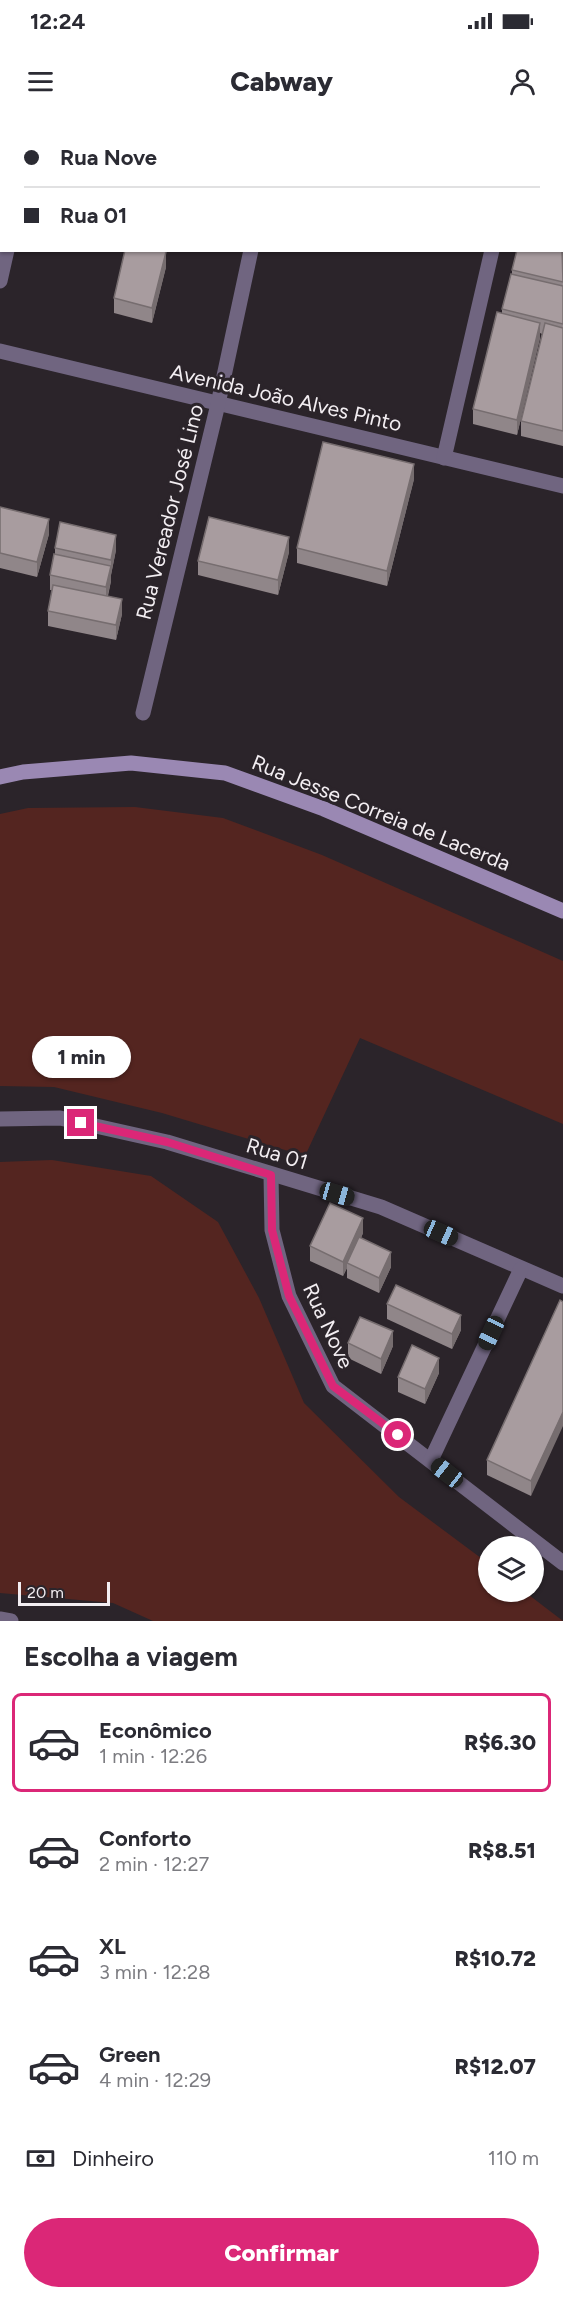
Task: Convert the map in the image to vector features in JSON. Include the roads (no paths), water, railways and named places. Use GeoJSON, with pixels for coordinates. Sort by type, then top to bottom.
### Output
{"type":"FeatureCollection","features":[{"type":"Feature","properties":{"kind":"main road","name":"Rua Jesse Correia de Lacerda"},"geometry":{"type":"LineString","coordinates":[[0,777],[23,772],[131,762],[225,773],[324,809],[563,911]]}},
{"type":"Feature","properties":{"kind":"street"},"geometry":{"type":"LineString","coordinates":[[0,281],[7,252]]}},
{"type":"Feature","properties":{"kind":"street","name":"Rua Vereador José Lino"},"geometry":{"type":"LineString","coordinates":[[143,713],[218,404],[252,252]]}},
{"type":"Feature","properties":{"kind":"street"},"geometry":{"type":"LineString","coordinates":[[444,458],[492,252]]}},
{"type":"Feature","properties":{"kind":"street","name":"Avenida João Alves Pinto"},"geometry":{"type":"LineString","coordinates":[[0,351],[563,486]]}},
{"type":"Feature","properties":{"kind":"street","name":"Rua 01"},"geometry":{"type":"LineString","coordinates":[[0,1119],[60,1118],[167,1142],[381,1207],[563,1286]]}},
{"type":"Feature","properties":{"kind":"street","name":"Rua Nove"},"geometry":{"type":"LineString","coordinates":[[271,1175],[272,1230],[289,1296],[333,1386],[563,1563]]}},
{"type":"Feature","properties":{"kind":"street"},"geometry":{"type":"LineString","coordinates":[[430,1460],[521,1269]]}},
{"type":"Feature","properties":{"kind":"street"},"geometry":{"type":"LineString","coordinates":[[0,1619],[11,1621]]}}]}
